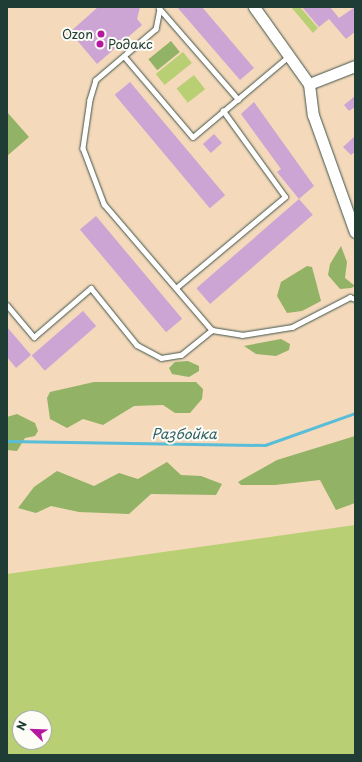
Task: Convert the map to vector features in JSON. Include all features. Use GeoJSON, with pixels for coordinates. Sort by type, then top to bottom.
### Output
{"type":"FeatureCollection","features":[{"type":"Feature","properties":{"kind":"street"},"geometry":{"type":"LineString","coordinates":[[254,7],[309,84],[314,115],[355,232]]}},
{"type":"Feature","properties":{"kind":"street"},"geometry":{"type":"LineString","coordinates":[[309,84],[355,66]]}},
{"type":"Feature","properties":{"kind":"lane"},"geometry":{"type":"LineString","coordinates":[[159,8],[238,99]]}},
{"type":"Feature","properties":{"kind":"lane"},"geometry":{"type":"LineString","coordinates":[[159,8],[156,29],[96,80],[83,148],[104,204],[212,330],[242,335],[292,327],[350,297],[355,299]]}},
{"type":"Feature","properties":{"kind":"lane"},"geometry":{"type":"LineString","coordinates":[[124,56],[193,137],[289,56]]}},
{"type":"Feature","properties":{"kind":"lane"},"geometry":{"type":"LineString","coordinates":[[176,288],[285,197],[223,111]]}},
{"type":"Feature","properties":{"kind":"lane"},"geometry":{"type":"LineString","coordinates":[[7,305],[34,337],[91,288],[137,345],[161,358],[181,355],[212,330]]}},
{"type":"Feature","properties":{"kind":"green space"},"geometry":{"type":"Polygon","coordinates":[[[291,7],[300,7],[318,28],[313,33],[291,7]]]}},
{"type":"Feature","properties":{"kind":"green space"},"geometry":{"type":"Polygon","coordinates":[[[171,41],[180,52],[157,70],[148,59],[171,41]]]}},
{"type":"Feature","properties":{"kind":"green space"},"geometry":{"type":"Polygon","coordinates":[[[183,52],[192,63],[165,85],[156,74],[183,52]]]}},
{"type":"Feature","properties":{"kind":"green space"},"geometry":{"type":"Polygon","coordinates":[[[194,75],[205,89],[188,103],[177,89],[194,75]]]}},
{"type":"Feature","properties":{"kind":"green space"},"geometry":{"type":"Polygon","coordinates":[[[7,112],[29,137],[7,156],[7,112]]]}},
{"type":"Feature","properties":{"kind":"green space"},"geometry":{"type":"Polygon","coordinates":[[[341,246],[347,262],[345,278],[355,286],[351,288],[340,289],[328,275],[330,264],[341,246]]]}},
{"type":"Feature","properties":{"kind":"green space"},"geometry":{"type":"Polygon","coordinates":[[[307,266],[312,267],[321,301],[302,311],[287,313],[277,296],[281,282],[307,266]]]}},
{"type":"Feature","properties":{"kind":"green space"},"geometry":{"type":"Polygon","coordinates":[[[281,339],[290,344],[289,350],[276,356],[256,354],[244,346],[281,339]]]}},
{"type":"Feature","properties":{"kind":"green space"},"geometry":{"type":"Polygon","coordinates":[[[188,361],[199,366],[199,371],[189,377],[172,374],[169,368],[175,362],[188,361]]]}},
{"type":"Feature","properties":{"kind":"green space"},"geometry":{"type":"Polygon","coordinates":[[[94,382],[196,382],[203,389],[202,399],[190,413],[175,413],[163,405],[134,406],[103,425],[83,419],[67,428],[50,419],[47,398],[50,392],[94,382]]]}},
{"type":"Feature","properties":{"kind":"green space"},"geometry":{"type":"Polygon","coordinates":[[[17,414],[35,423],[38,431],[35,436],[25,438],[17,451],[7,450],[7,417],[17,414]]]}},
{"type":"Feature","properties":{"kind":"green space"},"geometry":{"type":"Polygon","coordinates":[[[355,436],[355,503],[336,510],[320,480],[275,485],[241,485],[238,482],[277,460],[355,436]]]}},
{"type":"Feature","properties":{"kind":"green space"},"geometry":{"type":"Polygon","coordinates":[[[167,462],[181,475],[201,476],[222,484],[216,495],[151,494],[129,514],[79,512],[51,506],[36,513],[18,508],[34,487],[57,471],[94,486],[119,473],[138,479],[167,462]]]}},
{"type":"Feature","properties":{"kind":"green space"},"geometry":{"type":"Polygon","coordinates":[[[355,525],[355,755],[7,755],[7,574],[355,525]]]}},
{"type":"Feature","properties":{"kind":"building","name":"Родакс"},"geometry":{"type":"Polygon","coordinates":[[[98,7],[140,7],[137,19],[142,25],[97,64],[70,32],[98,7]]]}},
{"type":"Feature","properties":{"kind":"building"},"geometry":{"type":"Polygon","coordinates":[[[177,7],[202,7],[254,68],[240,80],[177,7]]]}},
{"type":"Feature","properties":{"kind":"building"},"geometry":{"type":"Polygon","coordinates":[[[302,7],[330,7],[339,18],[355,7],[355,32],[346,39],[329,19],[319,27],[302,7]]]}},
{"type":"Feature","properties":{"kind":"building"},"geometry":{"type":"Polygon","coordinates":[[[130,82],[225,195],[210,208],[115,95],[130,82]]]}},
{"type":"Feature","properties":{"kind":"building"},"geometry":{"type":"Polygon","coordinates":[[[355,96],[355,107],[349,111],[344,105],[355,96]]]}},
{"type":"Feature","properties":{"kind":"building"},"geometry":{"type":"Polygon","coordinates":[[[254,102],[314,186],[299,199],[277,172],[281,169],[241,114],[254,102]]]}},
{"type":"Feature","properties":{"kind":"building"},"geometry":{"type":"Polygon","coordinates":[[[214,134],[222,143],[211,153],[203,144],[214,134]]]}},
{"type":"Feature","properties":{"kind":"building"},"geometry":{"type":"Polygon","coordinates":[[[355,136],[355,152],[351,155],[343,147],[355,136]]]}},
{"type":"Feature","properties":{"kind":"building"},"geometry":{"type":"Polygon","coordinates":[[[299,199],[313,215],[210,304],[196,288],[299,199]]]}},
{"type":"Feature","properties":{"kind":"building"},"geometry":{"type":"Polygon","coordinates":[[[96,216],[182,319],[166,332],[80,229],[96,216]]]}},
{"type":"Feature","properties":{"kind":"building"},"geometry":{"type":"Polygon","coordinates":[[[83,311],[96,326],[45,371],[32,356],[83,311]]]}},
{"type":"Feature","properties":{"kind":"building"},"geometry":{"type":"Polygon","coordinates":[[[7,327],[31,355],[16,368],[7,357],[7,327]]]}},
{"type":"Feature","properties":{"kind":"waterway","name":"Разбойка"},"geometry":{"type":"LineString","coordinates":[[7,441],[265,445],[355,413]]}},
{"type":"Feature","properties":{"kind":"place","name":"Ozon"},"geometry":{"type":"Point","coordinates":[101,34]}},
{"type":"Feature","properties":{"kind":"place","name":"Родакс"},"geometry":{"type":"Point","coordinates":[100,44]}}]}
